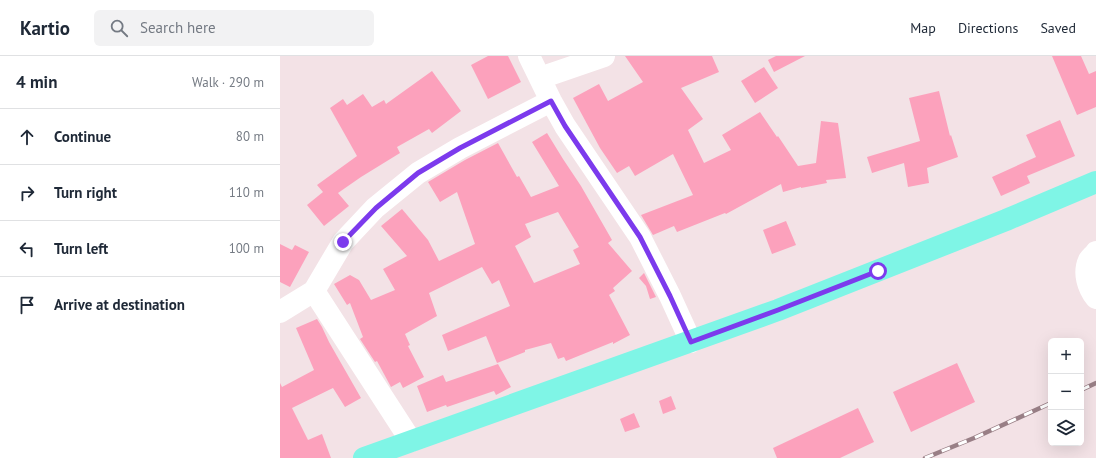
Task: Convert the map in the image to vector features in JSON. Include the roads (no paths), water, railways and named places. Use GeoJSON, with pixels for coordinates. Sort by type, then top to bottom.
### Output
{"type":"FeatureCollection","features":[{"type":"Feature","properties":{"kind":"main road"},"geometry":{"type":"LineString","coordinates":[[364,458],[778,310],[1006,220],[1096,182]]}},
{"type":"Feature","properties":{"kind":"street"},"geometry":{"type":"LineString","coordinates":[[529,56],[565,126],[640,237],[670,296],[691,342]]}},
{"type":"Feature","properties":{"kind":"street"},"geometry":{"type":"LineString","coordinates":[[540,78],[604,56]]}},
{"type":"Feature","properties":{"kind":"street"},"geometry":{"type":"LineString","coordinates":[[280,312],[314,291],[343,242],[376,208],[418,173],[460,148],[551,101]]}},
{"type":"Feature","properties":{"kind":"street"},"geometry":{"type":"LineString","coordinates":[[1096,252],[1090,260],[1086,275],[1088,286],[1096,298]]}},
{"type":"Feature","properties":{"kind":"street"},"geometry":{"type":"LineString","coordinates":[[314,291],[411,441]]}},
{"type":"Feature","properties":{"kind":"railway"},"geometry":{"type":"LineString","coordinates":[[1084,389],[1096,383]]}},
{"type":"Feature","properties":{"kind":"railway"},"geometry":{"type":"LineString","coordinates":[[925,458],[974,438],[1048,404]]}}]}
